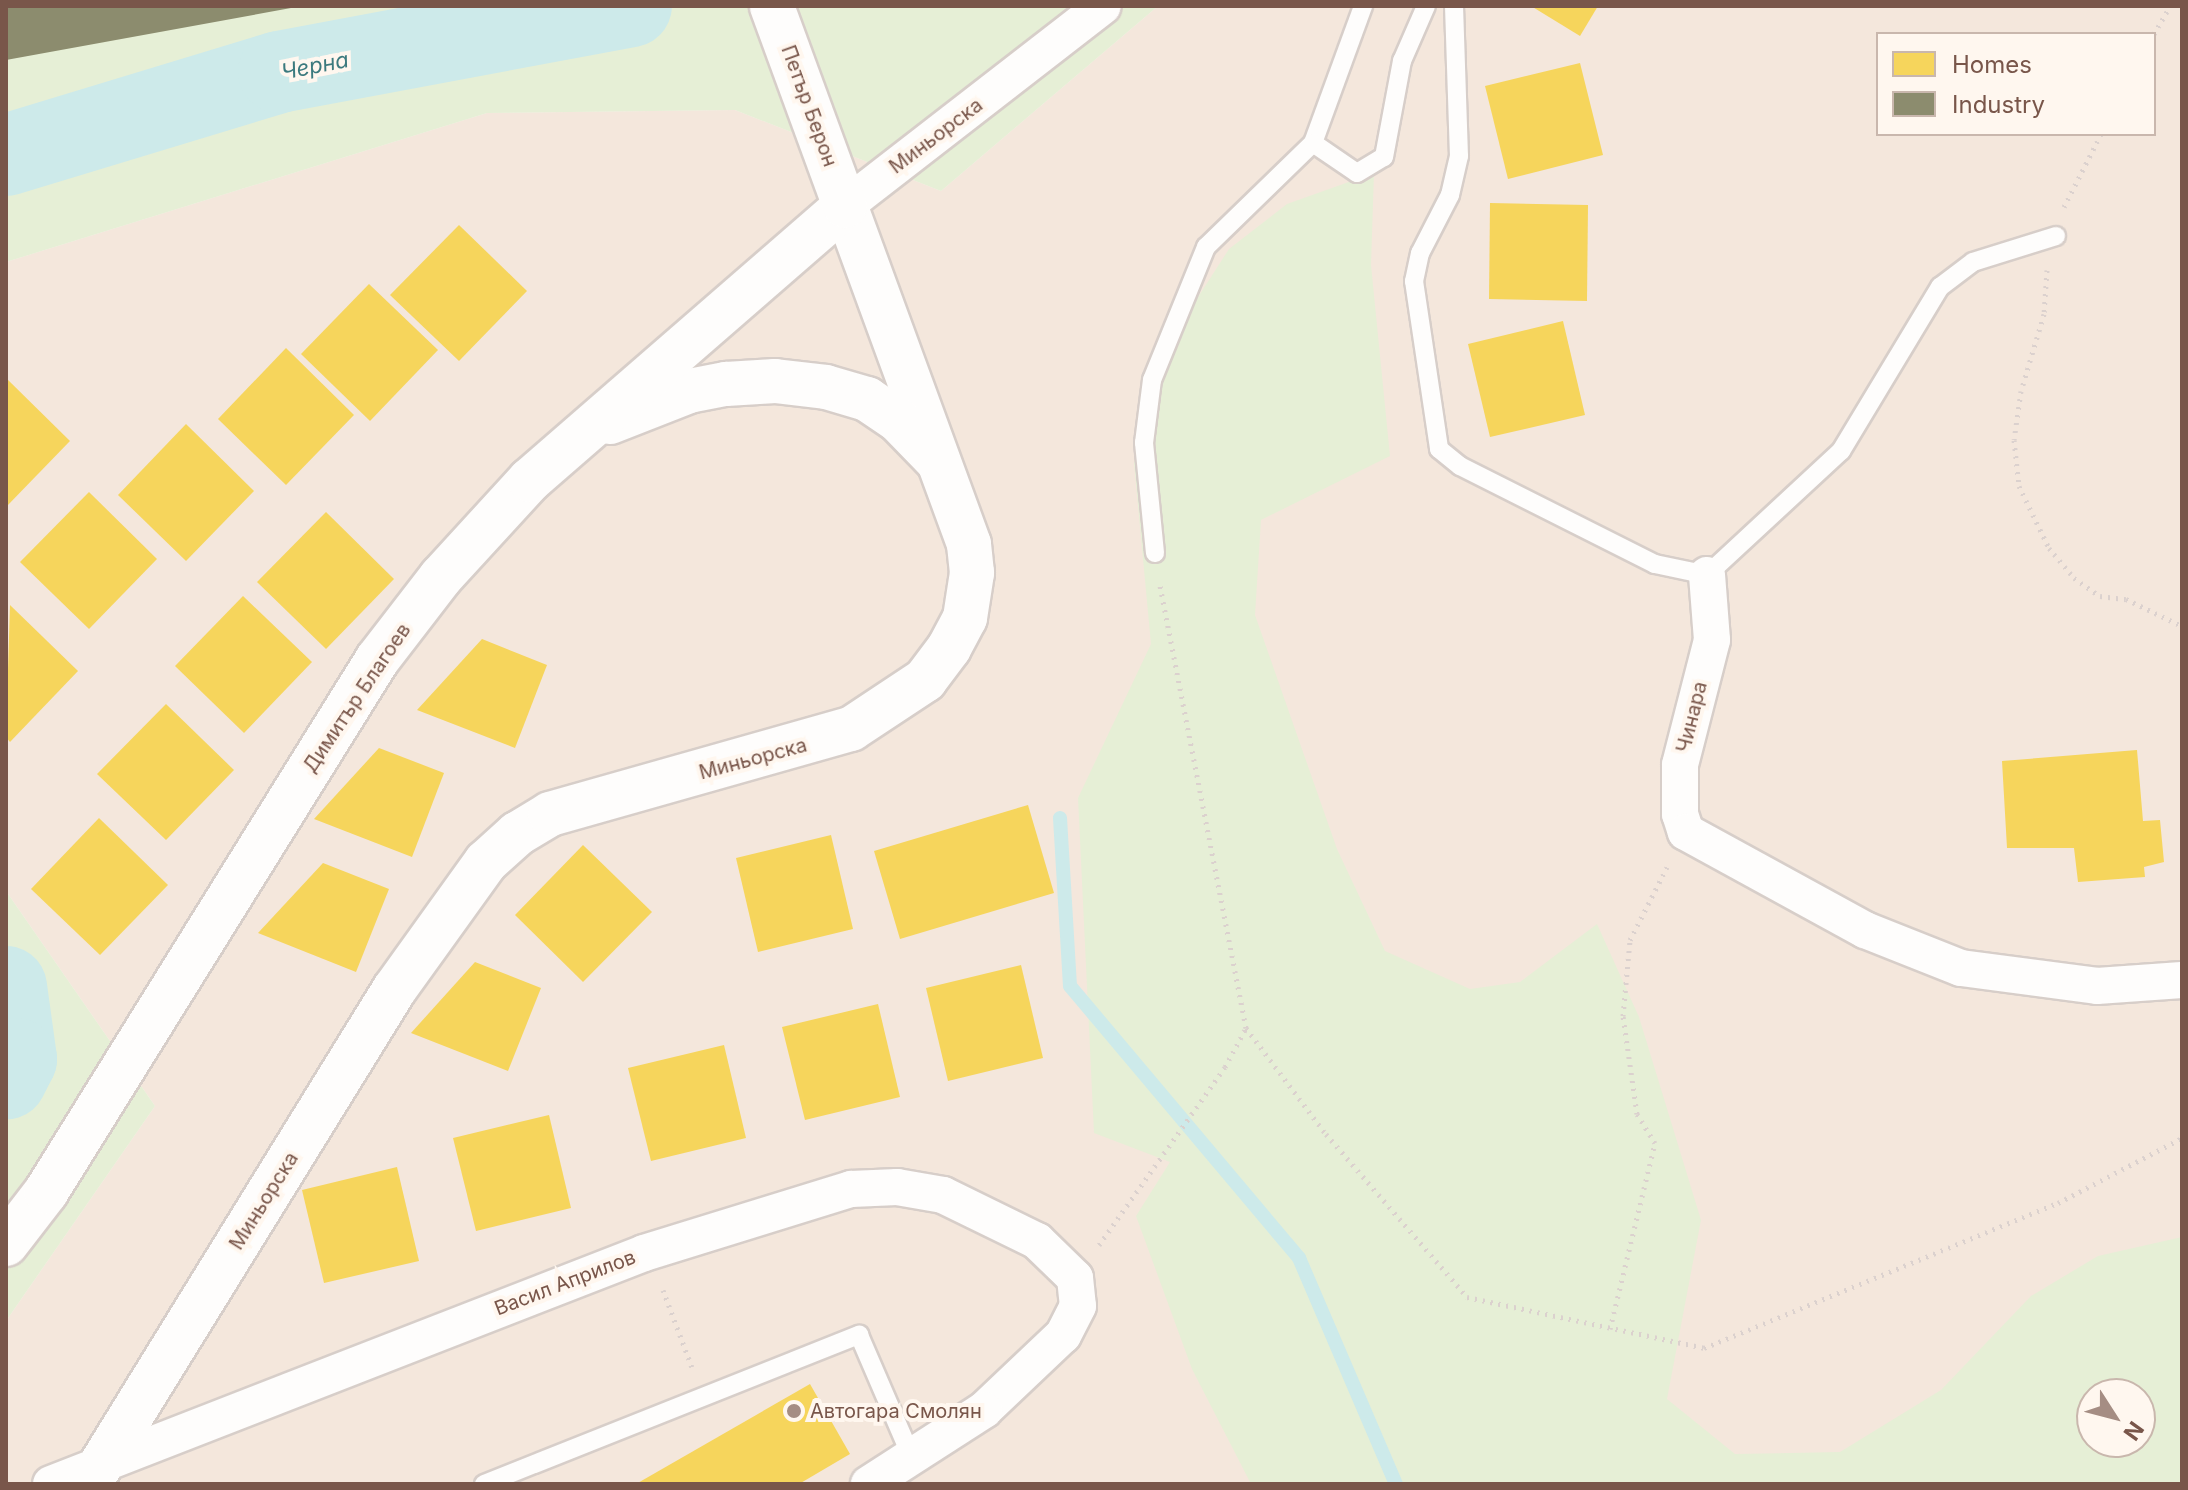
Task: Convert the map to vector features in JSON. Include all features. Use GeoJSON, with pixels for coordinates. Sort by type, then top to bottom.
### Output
{"type":"FeatureCollection","features":[{"type":"Feature","properties":{"kind":"main road","name":"Петър Берон"},"geometry":{"type":"LineString","coordinates":[[772,6],[845,206]]}},
{"type":"Feature","properties":{"kind":"main road","name":"Димитър Благоев"},"geometry":{"type":"LineString","coordinates":[[6,1244],[46,1192],[377,660],[488,521],[581,433],[845,206]]}},
{"type":"Feature","properties":{"kind":"main road","name":"Миньорска"},"geometry":{"type":"LineString","coordinates":[[96,1473],[415,958],[486,862],[517,834],[550,814],[829,737],[890,708],[925,680],[965,618],[972,573],[960,512],[938,461],[845,206]]}},
{"type":"Feature","properties":{"kind":"main road"},"geometry":{"type":"LineString","coordinates":[[581,433],[689,391],[775,381],[826,387],[867,399],[898,420],[938,461]]}},
{"type":"Feature","properties":{"kind":"street","name":"Миньорска"},"geometry":{"type":"LineString","coordinates":[[845,206],[1103,6]]}},
{"type":"Feature","properties":{"kind":"street","name":"Чинара"},"geometry":{"type":"LineString","coordinates":[[1686,832],[1680,814],[1680,765],[1712,640],[1707,575]]}},
{"type":"Feature","properties":{"kind":"street"},"geometry":{"type":"LineString","coordinates":[[1686,832],[1865,930],[1961,968],[2097,986],[2182,980]]}},
{"type":"Feature","properties":{"kind":"street","name":"Васил Априлов"},"geometry":{"type":"LineString","coordinates":[[51,1484],[96,1473],[644,1253],[851,1189],[897,1187],[954,1200],[1037,1241],[1075,1278]]}},
{"type":"Feature","properties":{"kind":"street"},"geometry":{"type":"LineString","coordinates":[[869,1484],[984,1410],[1063,1335],[1078,1306],[1075,1278]]}},
{"type":"Feature","properties":{"kind":"lane"},"geometry":{"type":"LineString","coordinates":[[1155,553],[1144,443],[1152,380],[1179,307],[1206,247],[1313,143],[1363,6]]}},
{"type":"Feature","properties":{"kind":"lane"},"geometry":{"type":"LineString","coordinates":[[1313,143],[1357,173],[1384,157],[1402,61],[1426,6]]}},
{"type":"Feature","properties":{"kind":"lane"},"geometry":{"type":"LineString","coordinates":[[1454,6],[1459,156],[1450,195],[1420,253],[1414,281],[1439,449],[1460,466],[1655,564],[1707,575],[1841,451],[1940,287],[1973,262],[2056,236]]}},
{"type":"Feature","properties":{"kind":"lane"},"geometry":{"type":"LineString","coordinates":[[484,1484],[859,1335],[912,1458]]}},
{"type":"Feature","properties":{"kind":"path"},"geometry":{"type":"LineString","coordinates":[[2155,32],[2170,6]]}},
{"type":"Feature","properties":{"kind":"path"},"geometry":{"type":"LineString","coordinates":[[2100,136],[2067,198],[2056,236],[2044,314],[2021,391],[2014,440],[2019,486],[2049,548],[2074,578],[2100,596],[2126,599],[2182,626]]}},
{"type":"Feature","properties":{"kind":"path"},"geometry":{"type":"LineString","coordinates":[[1155,553],[1190,757],[1246,1028],[1326,1134],[1467,1297],[1704,1348],[2058,1203],[2182,1138]]}},
{"type":"Feature","properties":{"kind":"path"},"geometry":{"type":"LineString","coordinates":[[1610,1329],[1655,1143],[1637,1114],[1623,1016],[1630,940],[1686,832]]}},
{"type":"Feature","properties":{"kind":"path"},"geometry":{"type":"LineString","coordinates":[[1075,1278],[1225,1067],[1246,1028]]}},
{"type":"Feature","properties":{"kind":"path"},"geometry":{"type":"LineString","coordinates":[[663,1288],[702,1395]]}},
{"type":"Feature","properties":{"kind":"shaded area"},"geometry":{"type":"Polygon","coordinates":[[[1158,6],[2182,6],[2182,1484],[6,1484],[6,1321],[155,1106],[6,891],[6,262],[487,113],[735,110],[941,191],[1158,6]]]}},
{"type":"Feature","properties":{"kind":"green space"},"geometry":{"type":"Polygon","coordinates":[[[6,6],[1158,6],[941,191],[735,110],[487,113],[6,262],[6,6]]]}},
{"type":"Feature","properties":{"kind":"green space"},"geometry":{"type":"Polygon","coordinates":[[[1374,173],[1371,265],[1390,456],[1261,520],[1255,615],[1337,849],[1385,951],[1470,989],[1520,982],[1597,924],[1639,1017],[1701,1220],[1667,1399],[1735,1454],[1840,1452],[1941,1390],[2031,1296],[2098,1256],[2182,1237],[2182,1484],[1251,1484],[1192,1369],[1136,1216],[1170,1162],[1094,1133],[1078,798],[1151,644],[1134,463],[1180,325],[1229,249],[1287,204],[1374,173]]]}},
{"type":"Feature","properties":{"kind":"green space"},"geometry":{"type":"Polygon","coordinates":[[[6,891],[155,1106],[6,1321],[6,891]]]}},
{"type":"Feature","properties":{"kind":"building: Homes"},"geometry":{"type":"Polygon","coordinates":[[[1531,6],[1598,6],[1580,36],[1531,6]]]}},
{"type":"Feature","properties":{"kind":"building: Homes"},"geometry":{"type":"Polygon","coordinates":[[[1580,63],[1603,155],[1508,179],[1485,86],[1580,63]]]}},
{"type":"Feature","properties":{"kind":"building: Homes"},"geometry":{"type":"Polygon","coordinates":[[[1490,203],[1588,205],[1587,301],[1489,299],[1490,203]]]}},
{"type":"Feature","properties":{"kind":"building: Homes"},"geometry":{"type":"Polygon","coordinates":[[[459,225],[527,291],[459,361],[390,295],[459,225]]]}},
{"type":"Feature","properties":{"kind":"building: Homes"},"geometry":{"type":"Polygon","coordinates":[[[369,284],[438,350],[370,421],[301,354],[369,284]]]}},
{"type":"Feature","properties":{"kind":"building: Homes"},"geometry":{"type":"Polygon","coordinates":[[[1563,321],[1585,415],[1490,437],[1468,344],[1563,321]]]}},
{"type":"Feature","properties":{"kind":"building: Homes"},"geometry":{"type":"Polygon","coordinates":[[[286,348],[354,415],[286,485],[218,419],[286,348]]]}},
{"type":"Feature","properties":{"kind":"building: Homes"},"geometry":{"type":"Polygon","coordinates":[[[6,378],[70,441],[6,507],[6,378]]]}},
{"type":"Feature","properties":{"kind":"building: Homes"},"geometry":{"type":"Polygon","coordinates":[[[186,424],[254,491],[186,561],[118,495],[186,424]]]}},
{"type":"Feature","properties":{"kind":"building: Homes"},"geometry":{"type":"Polygon","coordinates":[[[89,492],[157,559],[89,629],[20,562],[89,492]]]}},
{"type":"Feature","properties":{"kind":"building: Homes"},"geometry":{"type":"Polygon","coordinates":[[[326,512],[394,579],[326,649],[257,582],[326,512]]]}},
{"type":"Feature","properties":{"kind":"building: Homes"},"geometry":{"type":"Polygon","coordinates":[[[243,596],[312,662],[244,733],[175,666],[243,596]]]}},
{"type":"Feature","properties":{"kind":"building: Homes"},"geometry":{"type":"Polygon","coordinates":[[[10,605],[78,671],[10,742],[6,737],[10,605]]]}},
{"type":"Feature","properties":{"kind":"building: Homes"},"geometry":{"type":"Polygon","coordinates":[[[482,639],[547,665],[515,748],[417,710],[482,639]]]}},
{"type":"Feature","properties":{"kind":"building: Homes"},"geometry":{"type":"Polygon","coordinates":[[[166,704],[234,770],[166,840],[97,774],[166,704]]]}},
{"type":"Feature","properties":{"kind":"building: Homes"},"geometry":{"type":"Polygon","coordinates":[[[379,748],[444,773],[412,857],[314,819],[379,748]]]}},
{"type":"Feature","properties":{"kind":"building: Homes"},"geometry":{"type":"Polygon","coordinates":[[[2137,750],[2143,821],[2160,820],[2164,862],[2144,867],[2145,877],[2078,882],[2074,848],[2007,848],[2002,761],[2137,750]]]}},
{"type":"Feature","properties":{"kind":"building: Homes"},"geometry":{"type":"Polygon","coordinates":[[[1028,805],[1054,893],[900,939],[874,851],[1028,805]]]}},
{"type":"Feature","properties":{"kind":"building: Homes"},"geometry":{"type":"Polygon","coordinates":[[[99,818],[168,885],[100,955],[31,889],[99,818]]]}},
{"type":"Feature","properties":{"kind":"building: Homes"},"geometry":{"type":"Polygon","coordinates":[[[831,835],[853,929],[758,952],[736,858],[831,835]]]}},
{"type":"Feature","properties":{"kind":"building: Homes"},"geometry":{"type":"Polygon","coordinates":[[[583,845],[652,912],[583,982],[515,915],[583,845]]]}},
{"type":"Feature","properties":{"kind":"building: Homes"},"geometry":{"type":"Polygon","coordinates":[[[323,863],[389,889],[356,972],[258,933],[323,863]]]}},
{"type":"Feature","properties":{"kind":"building: Homes"},"geometry":{"type":"Polygon","coordinates":[[[475,962],[541,988],[508,1071],[411,1033],[475,962]]]}},
{"type":"Feature","properties":{"kind":"building: Homes"},"geometry":{"type":"Polygon","coordinates":[[[1021,965],[1043,1058],[948,1081],[926,988],[1021,965]]]}},
{"type":"Feature","properties":{"kind":"building: Homes"},"geometry":{"type":"Polygon","coordinates":[[[878,1004],[900,1097],[805,1120],[782,1027],[878,1004]]]}},
{"type":"Feature","properties":{"kind":"building: Homes"},"geometry":{"type":"Polygon","coordinates":[[[724,1045],[746,1138],[651,1161],[628,1068],[724,1045]]]}},
{"type":"Feature","properties":{"kind":"building: Homes"},"geometry":{"type":"Polygon","coordinates":[[[549,1115],[571,1208],[476,1231],[453,1138],[549,1115]]]}},
{"type":"Feature","properties":{"kind":"building: Homes"},"geometry":{"type":"Polygon","coordinates":[[[397,1167],[419,1261],[324,1283],[302,1190],[397,1167]]]}},
{"type":"Feature","properties":{"kind":"building: Homes","name":"Автогара Смолян"},"geometry":{"type":"Polygon","coordinates":[[[810,1384],[850,1454],[799,1484],[636,1484],[810,1384]]]}},
{"type":"Feature","properties":{"kind":"building: Industry"},"geometry":{"type":"Polygon","coordinates":[[[6,6],[291,6],[291,8],[6,60],[6,6]]]}},
{"type":"Feature","properties":{"kind":"waterway","name":"Черна"},"geometry":{"type":"LineString","coordinates":[[6,155],[279,72],[631,6]]}},
{"type":"Feature","properties":{"kind":"waterway"},"geometry":{"type":"LineString","coordinates":[[1060,818],[1070,986],[1299,1258],[1396,1484]]}},
{"type":"Feature","properties":{"kind":"waterway","name":"Черна"},"geometry":{"type":"LineString","coordinates":[[6,987],[16,1059],[6,1079]]}},
{"type":"Feature","properties":{"kind":"place","name":"Автогара Смолян"},"geometry":{"type":"Point","coordinates":[794,1411]}}]}
